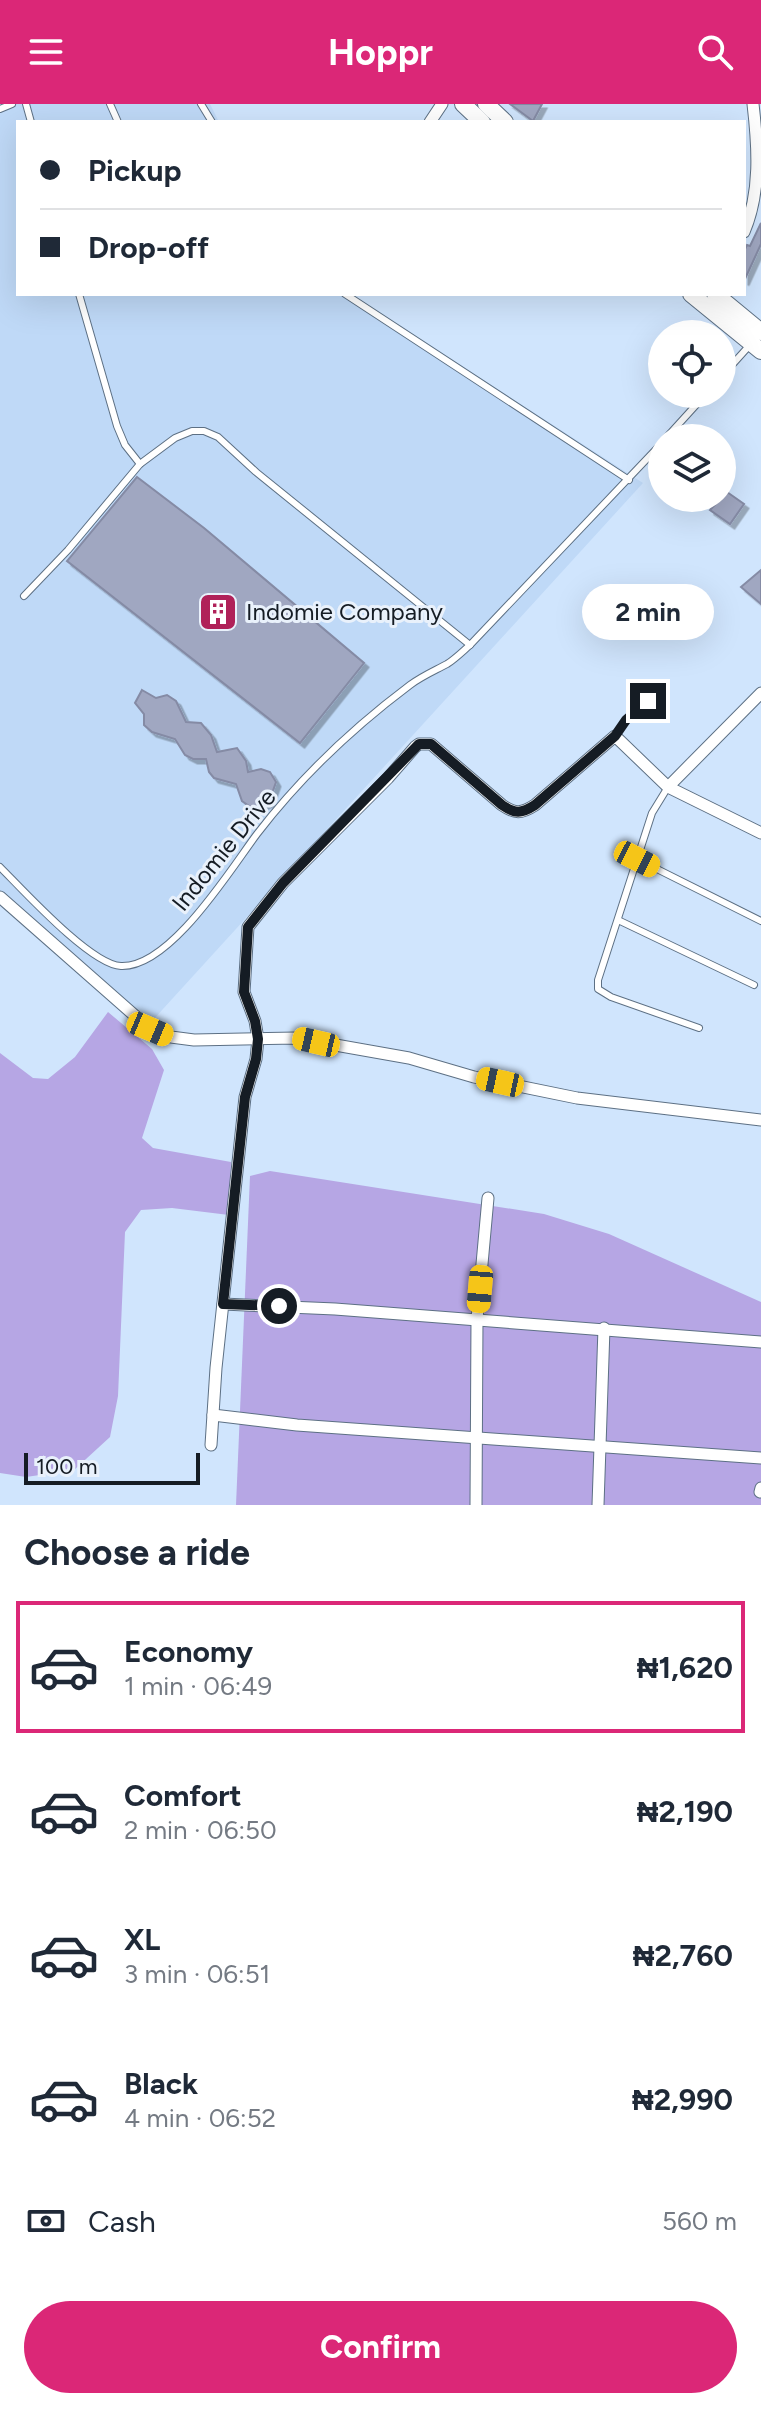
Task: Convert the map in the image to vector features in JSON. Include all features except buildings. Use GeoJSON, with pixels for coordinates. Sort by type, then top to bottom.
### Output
{"type":"FeatureCollection","features":[{"type":"Feature","properties":{"kind":"main road"},"geometry":{"type":"LineString","coordinates":[[463,104],[480,120]]}},
{"type":"Feature","properties":{"kind":"main road"},"geometry":{"type":"LineString","coordinates":[[486,104],[503,120]]}},
{"type":"Feature","properties":{"kind":"main road"},"geometry":{"type":"LineString","coordinates":[[694,296],[758,339]]}},
{"type":"Feature","properties":{"kind":"main road"},"geometry":{"type":"LineString","coordinates":[[717,296],[758,339]]}},
{"type":"Feature","properties":{"kind":"street"},"geometry":{"type":"LineString","coordinates":[[746,226],[755,200],[757,137],[753,104]]}},
{"type":"Feature","properties":{"kind":"street"},"geometry":{"type":"LineString","coordinates":[[668,787],[761,693]]}},
{"type":"Feature","properties":{"kind":"street"},"geometry":{"type":"LineString","coordinates":[[211,1445],[245,1097],[256,1059],[258,1039],[244,992],[248,927],[283,883],[419,744],[431,744],[502,805],[521,813],[535,805],[615,736],[668,787],[761,833]]}},
{"type":"Feature","properties":{"kind":"street"},"geometry":{"type":"LineString","coordinates":[[0,897],[150,1029],[171,1037],[194,1040],[296,1038],[409,1058],[474,1077],[577,1098],[761,1120]]}},
{"type":"Feature","properties":{"kind":"street"},"geometry":{"type":"LineString","coordinates":[[476,1505],[477,1319],[488,1198]]}},
{"type":"Feature","properties":{"kind":"street"},"geometry":{"type":"LineString","coordinates":[[223,1304],[477,1319],[761,1342]]}},
{"type":"Feature","properties":{"kind":"street"},"geometry":{"type":"LineString","coordinates":[[598,1505],[604,1328]]}},
{"type":"Feature","properties":{"kind":"street"},"geometry":{"type":"LineString","coordinates":[[213,1415],[297,1425],[761,1458]]}},
{"type":"Feature","properties":{"kind":"lane"},"geometry":{"type":"LineString","coordinates":[[0,109],[12,104]]}},
{"type":"Feature","properties":{"kind":"lane"},"geometry":{"type":"LineString","coordinates":[[80,296],[117,426],[125,445],[140,464]]}},
{"type":"Feature","properties":{"kind":"lane"},"geometry":{"type":"LineString","coordinates":[[348,296],[629,480]]}},
{"type":"Feature","properties":{"kind":"lane"},"geometry":{"type":"LineString","coordinates":[[736,362],[758,339]]}},
{"type":"Feature","properties":{"kind":"lane"},"geometry":{"type":"LineString","coordinates":[[679,424],[693,408]]}},
{"type":"Feature","properties":{"kind":"lane"},"geometry":{"type":"LineString","coordinates":[[24,596],[68,550],[140,464],[175,438],[192,431],[204,431],[218,437],[225,446],[470,645]]}},
{"type":"Feature","properties":{"kind":"lane","name":"Indomie Drive"},"geometry":{"type":"LineString","coordinates":[[0,867],[86,950],[103,962],[124,967],[139,963],[161,950],[206,906],[259,831],[348,736],[423,675],[448,663],[470,645],[648,459]]}},
{"type":"Feature","properties":{"kind":"lane"},"geometry":{"type":"LineString","coordinates":[[615,736],[626,720],[662,690]]}},
{"type":"Feature","properties":{"kind":"lane"},"geometry":{"type":"LineString","coordinates":[[668,787],[652,813],[598,980],[598,989],[611,997],[699,1028]]}},
{"type":"Feature","properties":{"kind":"lane"},"geometry":{"type":"LineString","coordinates":[[637,859],[761,921]]}},
{"type":"Feature","properties":{"kind":"lane"},"geometry":{"type":"LineString","coordinates":[[618,920],[737,974],[754,985]]}},
{"type":"Feature","properties":{"kind":"shaded area","name":"Indomie Company"},"geometry":{"type":"Polygon","coordinates":[[[0,104],[210,104],[218,120],[16,120],[16,296],[353,296],[643,483],[142,1032],[0,897],[0,104]]]}},
{"type":"Feature","properties":{"kind":"shaded area"},"geometry":{"type":"Polygon","coordinates":[[[108,1012],[152,1049],[164,1070],[142,1138],[153,1148],[231,1162],[229,1215],[172,1208],[141,1210],[125,1232],[118,1396],[110,1437],[74,1470],[26,1477],[0,1473],[0,1053],[33,1078],[48,1079],[75,1057],[108,1012]]]}},
{"type":"Feature","properties":{"kind":"shaded area"},"geometry":{"type":"Polygon","coordinates":[[[270,1171],[544,1214],[609,1234],[761,1302],[761,1505],[236,1505],[250,1176],[270,1171]]]}},
{"type":"Feature","properties":{"kind":"place","name":"Indomie Company"},"geometry":{"type":"Point","coordinates":[218,612]}},
{"type":"Feature","properties":{"kind":"route"},"geometry":{"type":"LineString","coordinates":[[279,1306],[223,1304],[245,1097],[256,1059],[258,1039],[244,992],[248,927],[283,883],[419,744],[431,744],[502,805],[521,813],[535,805],[615,736],[626,720],[648,701]]}}]}
